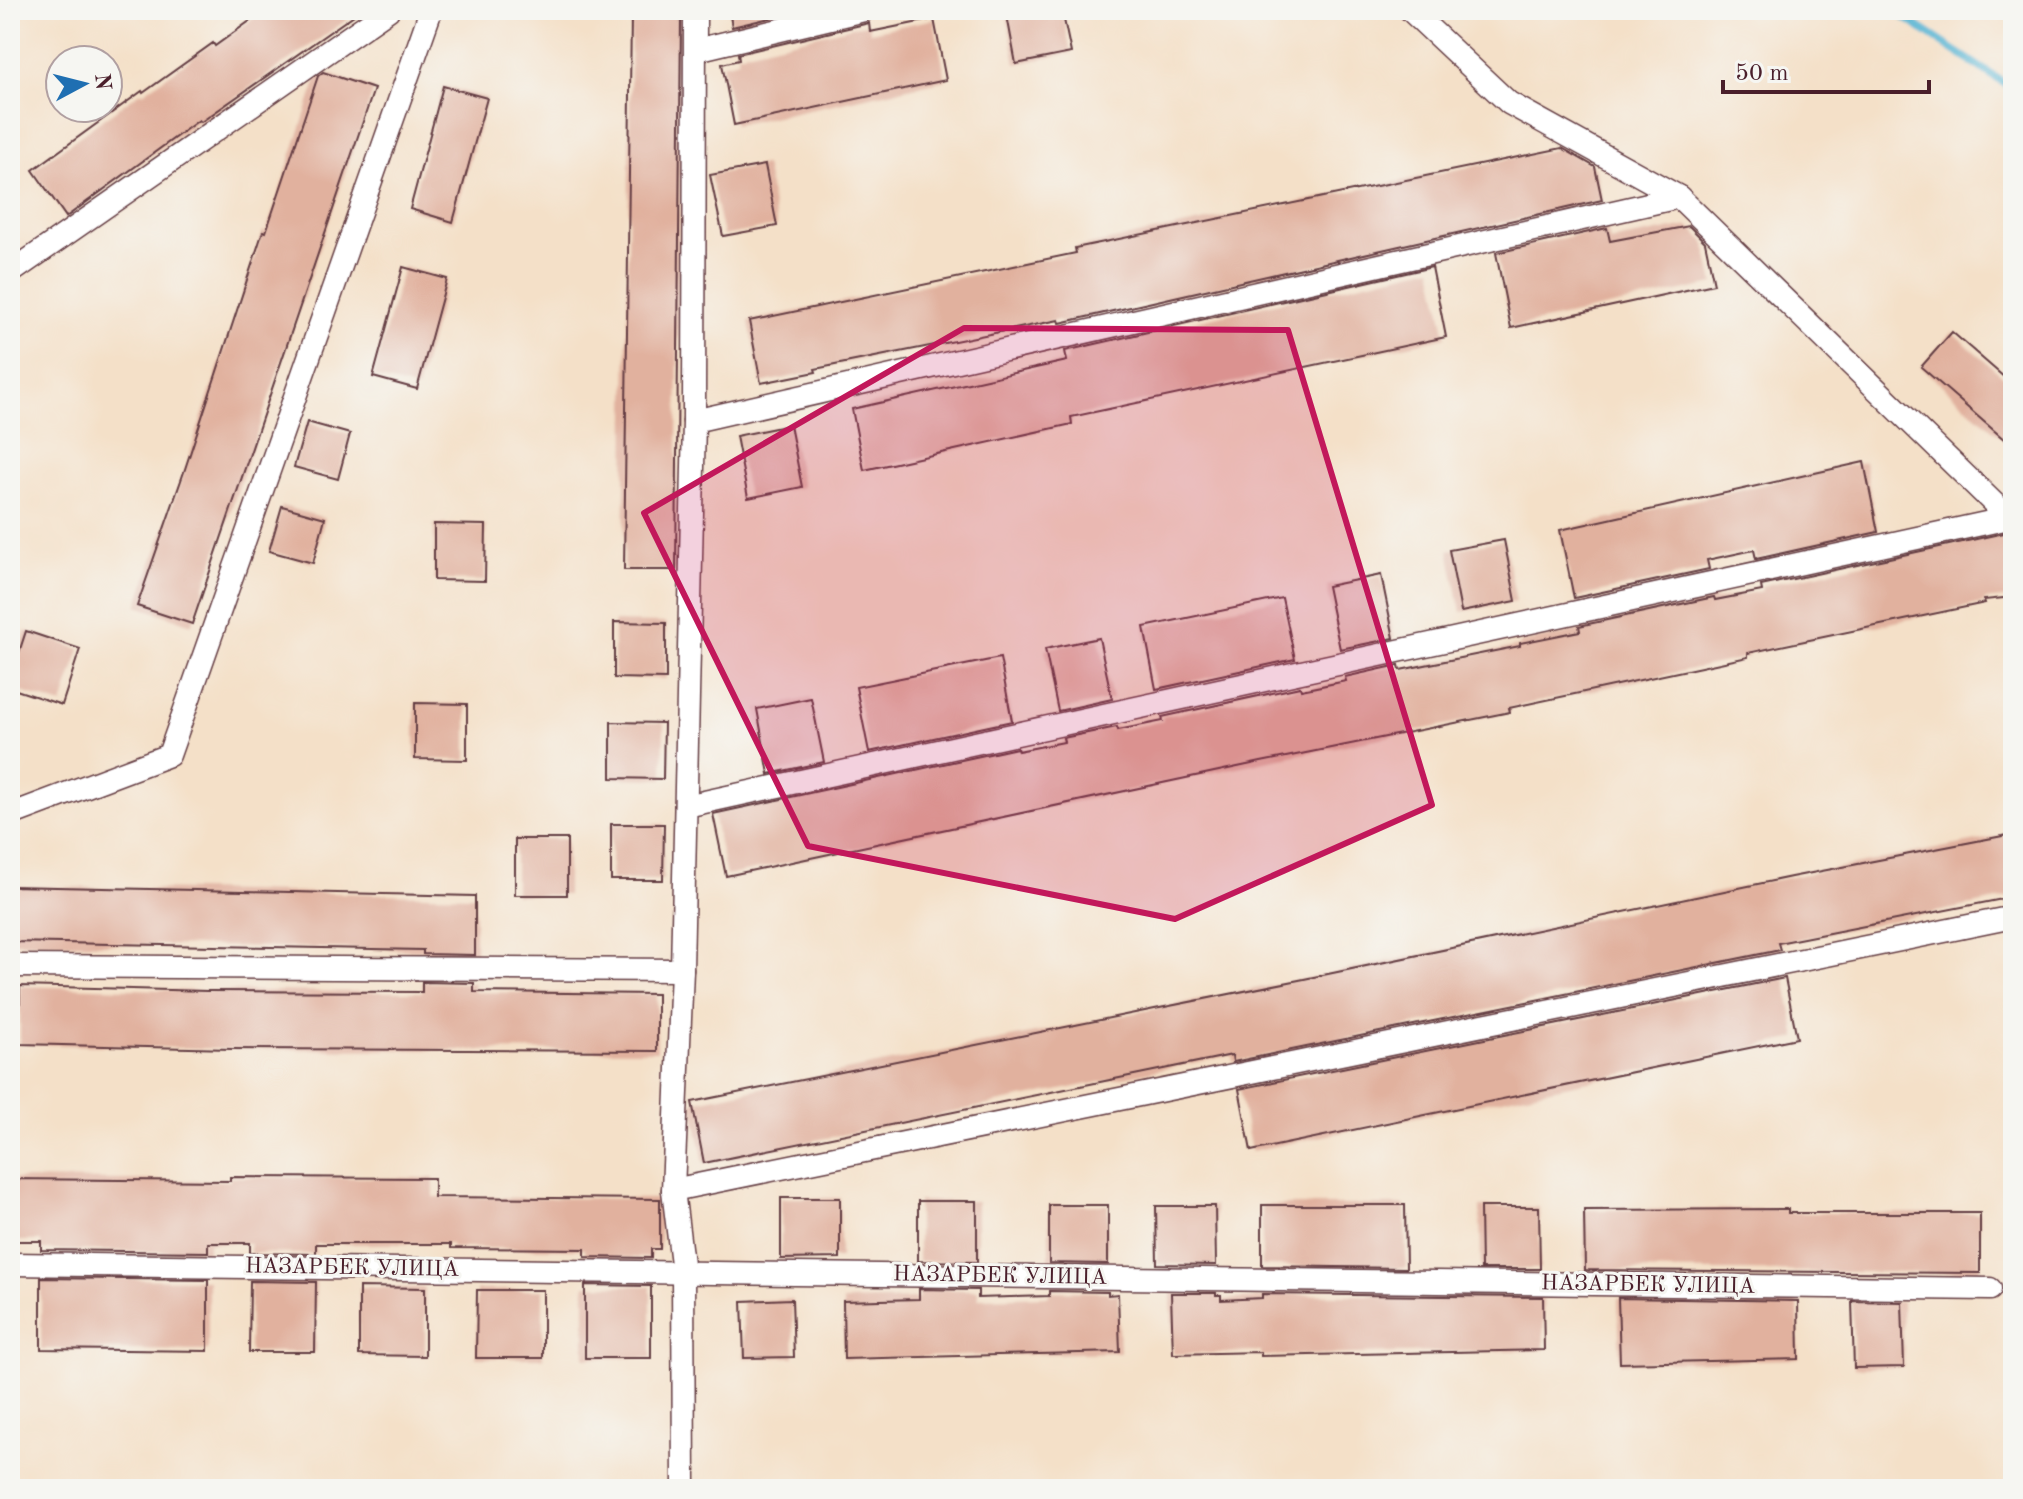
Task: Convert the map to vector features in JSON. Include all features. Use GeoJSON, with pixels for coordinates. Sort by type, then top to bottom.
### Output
{"type":"FeatureCollection","features":[{"type":"Feature","properties":{"kind":"street"},"geometry":{"type":"LineString","coordinates":[[10,273],[388,10]]}},
{"type":"Feature","properties":{"kind":"street"},"geometry":{"type":"LineString","coordinates":[[10,815],[169,755],[431,10]]}},
{"type":"Feature","properties":{"kind":"street"},"geometry":{"type":"LineString","coordinates":[[684,1489],[683,1272],[673,1190],[682,970],[694,421],[695,10]]}},
{"type":"Feature","properties":{"kind":"street"},"geometry":{"type":"LineString","coordinates":[[696,50],[864,10]]}},
{"type":"Feature","properties":{"kind":"street"},"geometry":{"type":"LineString","coordinates":[[686,806],[2009,518],[1679,197],[1509,103],[1410,10]]}},
{"type":"Feature","properties":{"kind":"street"},"geometry":{"type":"LineString","coordinates":[[694,421],[1679,197]]}},
{"type":"Feature","properties":{"kind":"street"},"geometry":{"type":"LineString","coordinates":[[673,1190],[2013,917]]}},
{"type":"Feature","properties":{"kind":"street"},"geometry":{"type":"LineString","coordinates":[[10,966],[682,970]]}},
{"type":"Feature","properties":{"kind":"street","name":"НАЗАРБЕК УЛИЦА"},"geometry":{"type":"LineString","coordinates":[[10,1264],[1990,1289]]}},
{"type":"Feature","properties":{"kind":"highlighted area"},"geometry":{"type":"Polygon","coordinates":[[[964,328],[1288,330],[1432,805],[1175,919],[808,846],[644,513],[964,328]]]}},
{"type":"Feature","properties":{"kind":"building"},"geometry":{"type":"Polygon","coordinates":[[[265,10],[361,10],[201,122],[199,120],[66,217],[33,170],[96,124],[124,124],[124,104],[213,43],[215,46],[265,10]]]}},
{"type":"Feature","properties":{"kind":"building"},"geometry":{"type":"Polygon","coordinates":[[[729,10],[804,10],[732,27],[729,10]]]}},
{"type":"Feature","properties":{"kind":"building"},"geometry":{"type":"Polygon","coordinates":[[[1006,10],[1062,10],[1071,53],[1016,64],[1006,10]]]}},
{"type":"Feature","properties":{"kind":"building"},"geometry":{"type":"Polygon","coordinates":[[[631,15],[681,15],[676,570],[624,570],[631,15]]]}},
{"type":"Feature","properties":{"kind":"building"},"geometry":{"type":"Polygon","coordinates":[[[934,19],[946,80],[734,125],[722,64],[739,60],[738,54],[869,23],[870,32],[934,19]]]}},
{"type":"Feature","properties":{"kind":"building"},"geometry":{"type":"Polygon","coordinates":[[[323,72],[374,89],[192,624],[137,606],[263,231],[266,232],[318,76],[323,72]]]}},
{"type":"Feature","properties":{"kind":"building"},"geometry":{"type":"Polygon","coordinates":[[[443,86],[487,98],[453,222],[410,209],[443,86]]]}},
{"type":"Feature","properties":{"kind":"building"},"geometry":{"type":"Polygon","coordinates":[[[1562,148],[1595,167],[1602,200],[1060,323],[1059,320],[815,369],[816,372],[761,383],[749,321],[1076,253],[1075,248],[1562,148]]]}},
{"type":"Feature","properties":{"kind":"building"},"geometry":{"type":"Polygon","coordinates":[[[765,165],[777,226],[723,236],[710,175],[765,165]]]}},
{"type":"Feature","properties":{"kind":"building"},"geometry":{"type":"Polygon","coordinates":[[[1689,226],[1705,242],[1714,284],[1511,328],[1496,253],[1607,228],[1610,241],[1689,226]]]}},
{"type":"Feature","properties":{"kind":"building"},"geometry":{"type":"Polygon","coordinates":[[[403,267],[447,279],[417,389],[373,377],[403,267]]]}},
{"type":"Feature","properties":{"kind":"building"},"geometry":{"type":"Polygon","coordinates":[[[1432,267],[1446,337],[1071,417],[1072,424],[864,470],[852,409],[1067,361],[1065,351],[1432,267]]]}},
{"type":"Feature","properties":{"kind":"building"},"geometry":{"type":"Polygon","coordinates":[[[1952,332],[2013,385],[2013,447],[1921,367],[1952,332]]]}},
{"type":"Feature","properties":{"kind":"building"},"geometry":{"type":"Polygon","coordinates":[[[307,422],[350,434],[338,479],[294,467],[307,422]]]}},
{"type":"Feature","properties":{"kind":"building"},"geometry":{"type":"Polygon","coordinates":[[[790,425],[802,487],[748,498],[736,436],[790,425]]]}},
{"type":"Feature","properties":{"kind":"building"},"geometry":{"type":"Polygon","coordinates":[[[1864,462],[1878,532],[1756,559],[1754,550],[1707,560],[1709,569],[1574,598],[1560,530],[1864,462]]]}},
{"type":"Feature","properties":{"kind":"building"},"geometry":{"type":"Polygon","coordinates":[[[282,506],[325,518],[313,563],[269,551],[282,506]]]}},
{"type":"Feature","properties":{"kind":"building"},"geometry":{"type":"Polygon","coordinates":[[[434,524],[486,525],[485,581],[434,580],[434,524]]]}},
{"type":"Feature","properties":{"kind":"building"},"geometry":{"type":"Polygon","coordinates":[[[2013,531],[2013,597],[1984,600],[1985,603],[1748,653],[1748,657],[1509,708],[1510,712],[726,876],[713,814],[1017,748],[1018,751],[1064,742],[1063,738],[1163,721],[1162,717],[1300,687],[1301,690],[1346,681],[1345,677],[1399,665],[1400,670],[1520,646],[1520,643],[1580,631],[1579,626],[1714,597],[1715,600],[1762,591],[1761,586],[2013,531]]]}},
{"type":"Feature","properties":{"kind":"building"},"geometry":{"type":"Polygon","coordinates":[[[1504,540],[1516,601],[1461,612],[1449,550],[1504,540]]]}},
{"type":"Feature","properties":{"kind":"building"},"geometry":{"type":"Polygon","coordinates":[[[1381,575],[1394,638],[1340,649],[1327,586],[1381,575]]]}},
{"type":"Feature","properties":{"kind":"building"},"geometry":{"type":"Polygon","coordinates":[[[1282,598],[1295,659],[1156,689],[1144,627],[1282,598]]]}},
{"type":"Feature","properties":{"kind":"building"},"geometry":{"type":"Polygon","coordinates":[[[614,622],[666,623],[666,679],[614,678],[614,622]]]}},
{"type":"Feature","properties":{"kind":"building"},"geometry":{"type":"Polygon","coordinates":[[[26,631],[80,649],[62,705],[10,688],[26,631]]]}},
{"type":"Feature","properties":{"kind":"building"},"geometry":{"type":"Polygon","coordinates":[[[1099,638],[1112,699],[1058,711],[1045,649],[1099,638]]]}},
{"type":"Feature","properties":{"kind":"building"},"geometry":{"type":"Polygon","coordinates":[[[1000,658],[1012,721],[869,752],[856,687],[1000,658]]]}},
{"type":"Feature","properties":{"kind":"building"},"geometry":{"type":"Polygon","coordinates":[[[811,698],[824,762],[769,774],[757,709],[811,698]]]}},
{"type":"Feature","properties":{"kind":"building"},"geometry":{"type":"Polygon","coordinates":[[[415,703],[467,704],[467,760],[415,759],[415,703]]]}},
{"type":"Feature","properties":{"kind":"building"},"geometry":{"type":"Polygon","coordinates":[[[611,722],[664,723],[663,779],[611,778],[611,722]]]}},
{"type":"Feature","properties":{"kind":"building"},"geometry":{"type":"Polygon","coordinates":[[[611,824],[664,824],[663,880],[611,880],[611,824]]]}},
{"type":"Feature","properties":{"kind":"building"},"geometry":{"type":"Polygon","coordinates":[[[2013,834],[2013,897],[1778,943],[1780,950],[1233,1062],[1232,1055],[704,1163],[692,1102],[2013,834]]]}},
{"type":"Feature","properties":{"kind":"building"},"geometry":{"type":"Polygon","coordinates":[[[515,839],[567,839],[567,895],[515,895],[515,839]]]}},
{"type":"Feature","properties":{"kind":"building"},"geometry":{"type":"Polygon","coordinates":[[[10,886],[475,896],[475,955],[423,954],[423,950],[10,942],[10,886]]]}},
{"type":"Feature","properties":{"kind":"building"},"geometry":{"type":"Polygon","coordinates":[[[1785,978],[1797,1038],[1251,1151],[1239,1089],[1785,978]]]}},
{"type":"Feature","properties":{"kind":"building"},"geometry":{"type":"Polygon","coordinates":[[[422,982],[474,983],[474,992],[657,994],[657,1051],[232,1049],[20,1044],[20,986],[422,992],[422,982]]]}},
{"type":"Feature","properties":{"kind":"building"},"geometry":{"type":"Polygon","coordinates":[[[230,1177],[434,1178],[434,1197],[660,1199],[660,1249],[651,1249],[651,1258],[585,1257],[585,1249],[451,1248],[451,1244],[316,1244],[316,1254],[250,1253],[250,1243],[208,1243],[208,1252],[41,1250],[41,1241],[10,1241],[10,1179],[230,1181],[230,1177]]]}},
{"type":"Feature","properties":{"kind":"building"},"geometry":{"type":"Polygon","coordinates":[[[781,1198],[840,1198],[840,1258],[781,1259],[781,1198]]]}},
{"type":"Feature","properties":{"kind":"building"},"geometry":{"type":"Polygon","coordinates":[[[918,1201],[977,1201],[977,1262],[918,1261],[918,1201]]]}},
{"type":"Feature","properties":{"kind":"building"},"geometry":{"type":"Polygon","coordinates":[[[1049,1205],[1108,1205],[1108,1264],[1049,1263],[1049,1205]]]}},
{"type":"Feature","properties":{"kind":"building"},"geometry":{"type":"Polygon","coordinates":[[[1262,1205],[1405,1205],[1406,1268],[1262,1266],[1262,1205]]]}},
{"type":"Feature","properties":{"kind":"building"},"geometry":{"type":"Polygon","coordinates":[[[1156,1206],[1215,1206],[1216,1265],[1157,1264],[1156,1206]]]}},
{"type":"Feature","properties":{"kind":"building"},"geometry":{"type":"Polygon","coordinates":[[[1480,1207],[1539,1207],[1540,1269],[1481,1269],[1480,1207]]]}},
{"type":"Feature","properties":{"kind":"building"},"geometry":{"type":"Polygon","coordinates":[[[1788,1209],[1788,1213],[1980,1213],[1980,1273],[1585,1270],[1584,1210],[1788,1209]]]}},
{"type":"Feature","properties":{"kind":"building"},"geometry":{"type":"Polygon","coordinates":[[[41,1278],[208,1280],[208,1351],[41,1349],[41,1278]]]}},
{"type":"Feature","properties":{"kind":"building"},"geometry":{"type":"Polygon","coordinates":[[[250,1281],[316,1282],[315,1352],[249,1352],[250,1281]]]}},
{"type":"Feature","properties":{"kind":"building"},"geometry":{"type":"Polygon","coordinates":[[[585,1285],[651,1286],[651,1358],[585,1358],[585,1285]]]}},
{"type":"Feature","properties":{"kind":"building"},"geometry":{"type":"Polygon","coordinates":[[[359,1287],[425,1288],[425,1356],[359,1355],[359,1287]]]}},
{"type":"Feature","properties":{"kind":"building"},"geometry":{"type":"Polygon","coordinates":[[[919,1289],[978,1290],[978,1298],[1049,1296],[1049,1291],[1118,1294],[1120,1352],[844,1359],[843,1301],[919,1299],[919,1289]]]}},
{"type":"Feature","properties":{"kind":"building"},"geometry":{"type":"Polygon","coordinates":[[[477,1290],[543,1290],[543,1358],[476,1358],[477,1290]]]}},
{"type":"Feature","properties":{"kind":"building"},"geometry":{"type":"Polygon","coordinates":[[[1171,1293],[1216,1293],[1221,1295],[1221,1300],[1262,1298],[1262,1294],[1543,1297],[1544,1350],[1261,1356],[1261,1352],[1173,1354],[1171,1293]]]}},
{"type":"Feature","properties":{"kind":"building"},"geometry":{"type":"Polygon","coordinates":[[[1618,1298],[1798,1301],[1799,1359],[1620,1363],[1618,1298]]]}},
{"type":"Feature","properties":{"kind":"building"},"geometry":{"type":"Polygon","coordinates":[[[792,1299],[794,1357],[744,1358],[742,1301],[792,1299]]]}},
{"type":"Feature","properties":{"kind":"building"},"geometry":{"type":"Polygon","coordinates":[[[1852,1301],[1902,1302],[1904,1367],[1854,1368],[1852,1301]]]}},
{"type":"Feature","properties":{"kind":"waterway"},"geometry":{"type":"LineString","coordinates":[[1893,10],[2013,89]]}}]}
